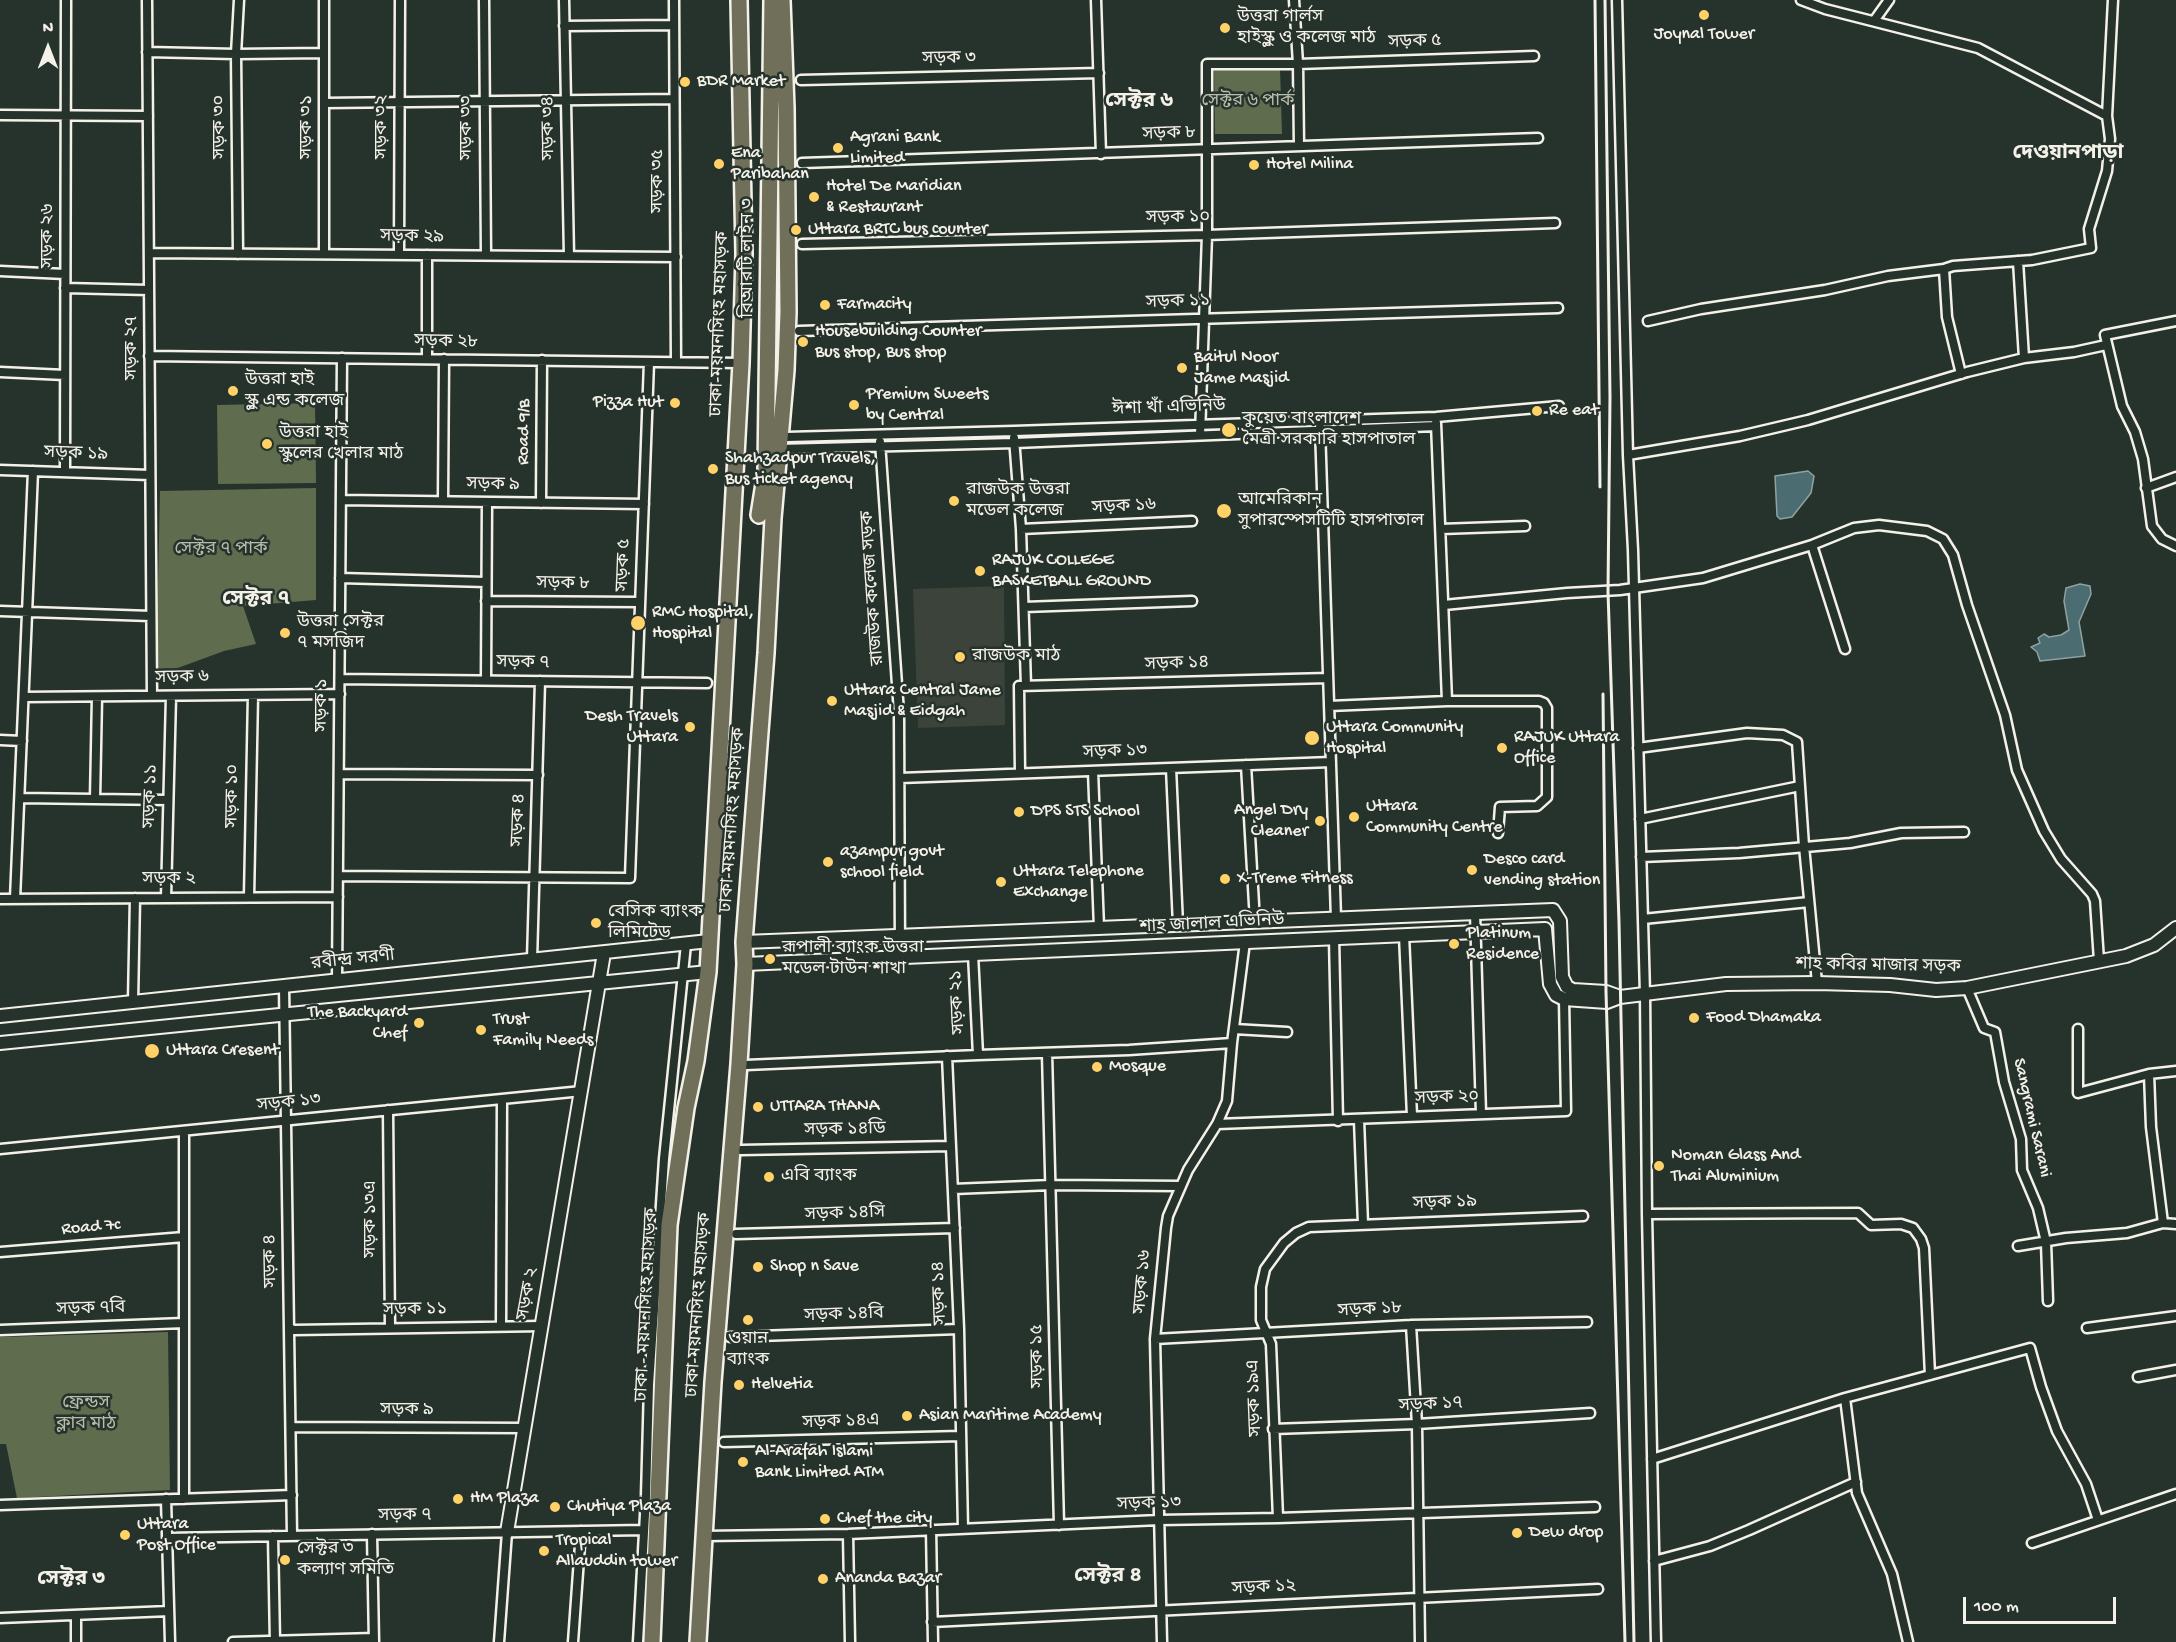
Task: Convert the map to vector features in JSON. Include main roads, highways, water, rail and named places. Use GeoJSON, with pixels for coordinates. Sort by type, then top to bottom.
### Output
{"type":"FeatureCollection","features":[{"type":"Feature","properties":{"kind":"highway","name":"ঢাকা-ময়মনসিংহ মহাসড়ক"},"geometry":{"type":"LineString","coordinates":[[708,972],[741,363],[744,254],[739,0]]}},
{"type":"Feature","properties":{"kind":"highway","name":"বিআরটি লাইন ৩"},"geometry":{"type":"LineString","coordinates":[[766,519],[772,0]]}},
{"type":"Feature","properties":{"kind":"highway","name":"ঢাকা-ময়মনসিংহ মহাসড়ক"},"geometry":{"type":"LineString","coordinates":[[698,1642],[713,1371],[739,1075],[745,964],[744,942],[766,653],[766,519],[780,442],[788,312],[786,108],[782,0]]}},
{"type":"Feature","properties":{"kind":"highway","name":"ঢাকা - ময়মনসিংহ মহাসড়ক"},"geometry":{"type":"LineString","coordinates":[[652,1642],[669,1225],[708,972]]}},
{"type":"Feature","properties":{"kind":"main road","name":"শাহ জালাল এভিনিউ"},"geometry":{"type":"LineString","coordinates":[[744,942],[1553,910],[1560,921],[1564,983],[1573,990],[1606,992]]}},
{"type":"Feature","properties":{"kind":"main road","name":"শাহ জালাল এভিনিউ"},"geometry":{"type":"LineString","coordinates":[[745,964],[1545,928],[1550,984],[1556,995],[1564,999],[1607,1002],[1620,996]]}},
{"type":"Feature","properties":{"kind":"main road","name":"শাহ কবির মাজার সড়ক"},"geometry":{"type":"LineString","coordinates":[[1606,992],[1620,996],[1717,985],[1817,983],[1890,985],[1936,990],[1967,988],[2126,956],[2154,945],[2176,928]]}},
{"type":"Feature","properties":{"kind":"main road","name":"রবীন্দ্র সরণী"},"geometry":{"type":"LineString","coordinates":[[0,1016],[709,941]]}},
{"type":"Feature","properties":{"kind":"main road","name":"সড়ক ২"},"geometry":{"type":"LineString","coordinates":[[507,1532],[604,953]]}},
{"type":"Feature","properties":{"kind":"main road"},"geometry":{"type":"LineString","coordinates":[[0,1043],[708,972]]}},
{"type":"Feature","properties":{"kind":"water"},"geometry":{"type":"Polygon","coordinates":[[[1808,471],[1814,476],[1811,493],[1792,517],[1780,519],[1777,516],[1775,476],[1808,471]]]}},
{"type":"Feature","properties":{"kind":"water"},"geometry":{"type":"Polygon","coordinates":[[[2080,584],[2090,586],[2091,594],[2079,622],[2085,656],[2040,661],[2037,652],[2031,647],[2040,643],[2038,638],[2044,634],[2049,637],[2061,635],[2069,630],[2064,601],[2066,588],[2080,584]]]}},
{"type":"Feature","properties":{"kind":"railway"},"geometry":{"type":"LineString","coordinates":[[1595,0],[1600,487]]}},
{"type":"Feature","properties":{"kind":"railway"},"geometry":{"type":"LineString","coordinates":[[1605,0],[1610,397],[1608,592],[1619,922],[1634,1642]]}},
{"type":"Feature","properties":{"kind":"railway"},"geometry":{"type":"LineString","coordinates":[[1603,694],[1606,992],[1625,1642]]}},
{"type":"Feature","properties":{"kind":"place","name":"Joynal Tower"},"geometry":{"type":"Point","coordinates":[1704,15]}},
{"type":"Feature","properties":{"kind":"place","name":"উত্তরা গার্লস হাইস্কুল ও কলেজ মাঠ"},"geometry":{"type":"Point","coordinates":[1225,28]}},
{"type":"Feature","properties":{"kind":"place","name":"BDR Market"},"geometry":{"type":"Point","coordinates":[685,82]}},
{"type":"Feature","properties":{"kind":"place","name":"Agrani Bank Limited"},"geometry":{"type":"Point","coordinates":[838,148]}},
{"type":"Feature","properties":{"kind":"place","name":"Ena Paribahan"},"geometry":{"type":"Point","coordinates":[719,164]}},
{"type":"Feature","properties":{"kind":"place","name":"Hotel Milina"},"geometry":{"type":"Point","coordinates":[1254,165]}},
{"type":"Feature","properties":{"kind":"place","name":"Hotel De Maridian & Restaurant"},"geometry":{"type":"Point","coordinates":[814,197]}},
{"type":"Feature","properties":{"kind":"place","name":"Uttara BRTC bus counter"},"geometry":{"type":"Point","coordinates":[796,230]}},
{"type":"Feature","properties":{"kind":"place","name":"Farmacity"},"geometry":{"type":"Point","coordinates":[825,305]}},
{"type":"Feature","properties":{"kind":"place","name":"Housebuilding Counter Bus stop, Bus stop"},"geometry":{"type":"Point","coordinates":[803,342]}},
{"type":"Feature","properties":{"kind":"place","name":"Baitul Noor Jame Masjid"},"geometry":{"type":"Point","coordinates":[1182,368]}},
{"type":"Feature","properties":{"kind":"place","name":"উত্তরা হাই স্কুল এন্ড কলেজ"},"geometry":{"type":"Point","coordinates":[233,391]}},
{"type":"Feature","properties":{"kind":"place","name":"Pizza Hut"},"geometry":{"type":"Point","coordinates":[675,403]}},
{"type":"Feature","properties":{"kind":"place","name":"Premium Sweets by Central"},"geometry":{"type":"Point","coordinates":[854,405]}},
{"type":"Feature","properties":{"kind":"place","name":"Re eat"},"geometry":{"type":"Point","coordinates":[1537,411]}},
{"type":"Feature","properties":{"kind":"place","name":"কুয়েত বাংলাদেশ মৈত্রী সরকারি হাসপাতাল"},"geometry":{"type":"Point","coordinates":[1229,430]}},
{"type":"Feature","properties":{"kind":"place","name":"উত্তরা হাই স্কুলের খেলার মাঠ"},"geometry":{"type":"Point","coordinates":[267,444]}},
{"type":"Feature","properties":{"kind":"place","name":"Shahzadpur Travels, Bus ticket agency"},"geometry":{"type":"Point","coordinates":[713,469]}},
{"type":"Feature","properties":{"kind":"place","name":"রাজউক উত্তরা মডেল কলেজ"},"geometry":{"type":"Point","coordinates":[954,501]}},
{"type":"Feature","properties":{"kind":"place","name":"আমেরিকান সুপারস্পেসটিটি হাসপাতাল"},"geometry":{"type":"Point","coordinates":[1224,511]}},
{"type":"Feature","properties":{"kind":"place","name":"RAJUK COLLEGE BASKETBALL GROUND"},"geometry":{"type":"Point","coordinates":[980,571]}},
{"type":"Feature","properties":{"kind":"place","name":"RMC Hospital, Hospital"},"geometry":{"type":"Point","coordinates":[638,623]}},
{"type":"Feature","properties":{"kind":"place","name":"উত্তরা সেক্টর ৭ মসজিদ"},"geometry":{"type":"Point","coordinates":[285,633]}},
{"type":"Feature","properties":{"kind":"place","name":"রাজউক মাঠ"},"geometry":{"type":"Point","coordinates":[960,657]}},
{"type":"Feature","properties":{"kind":"place","name":"Uttara Central Jame Masjid & Eidgah"},"geometry":{"type":"Point","coordinates":[832,701]}},
{"type":"Feature","properties":{"kind":"place","name":"Desh Travels Uttara"},"geometry":{"type":"Point","coordinates":[690,727]}},
{"type":"Feature","properties":{"kind":"place","name":"Uttara Community Hospital"},"geometry":{"type":"Point","coordinates":[1312,738]}},
{"type":"Feature","properties":{"kind":"place","name":"RAJUK Uttara Office"},"geometry":{"type":"Point","coordinates":[1502,748]}},
{"type":"Feature","properties":{"kind":"place","name":"DPS STS School"},"geometry":{"type":"Point","coordinates":[1019,812]}},
{"type":"Feature","properties":{"kind":"place","name":"Uttara Community Centre"},"geometry":{"type":"Point","coordinates":[1354,817]}},
{"type":"Feature","properties":{"kind":"place","name":"Angel Dry Cleaner"},"geometry":{"type":"Point","coordinates":[1320,821]}},
{"type":"Feature","properties":{"kind":"place","name":"azampur govt school field"},"geometry":{"type":"Point","coordinates":[828,862]}},
{"type":"Feature","properties":{"kind":"place","name":"Desco card vending station"},"geometry":{"type":"Point","coordinates":[1472,870]}},
{"type":"Feature","properties":{"kind":"place","name":"X-Treme Fitness"},"geometry":{"type":"Point","coordinates":[1225,879]}},
{"type":"Feature","properties":{"kind":"place","name":"Uttara Telephone Exchange"},"geometry":{"type":"Point","coordinates":[1001,882]}},
{"type":"Feature","properties":{"kind":"place","name":"বেসিক ব্যাংক লিমিটেড"},"geometry":{"type":"Point","coordinates":[596,923]}},
{"type":"Feature","properties":{"kind":"place","name":"Platinum Residence"},"geometry":{"type":"Point","coordinates":[1454,944]}},
{"type":"Feature","properties":{"kind":"place","name":"রূপালী ব্যাংক উত্তরা মডেল টাউন শাখা"},"geometry":{"type":"Point","coordinates":[770,959]}},
{"type":"Feature","properties":{"kind":"place","name":"Food Dhamaka"},"geometry":{"type":"Point","coordinates":[1694,1018]}},
{"type":"Feature","properties":{"kind":"place","name":"The Backyard Chef"},"geometry":{"type":"Point","coordinates":[419,1023]}},
{"type":"Feature","properties":{"kind":"place","name":"Trust Family Needs"},"geometry":{"type":"Point","coordinates":[481,1030]}},
{"type":"Feature","properties":{"kind":"place","name":"Uttara Cresent"},"geometry":{"type":"Point","coordinates":[152,1051]}},
{"type":"Feature","properties":{"kind":"place","name":"Mosque"},"geometry":{"type":"Point","coordinates":[1097,1067]}},
{"type":"Feature","properties":{"kind":"place","name":"UTTARA THANA"},"geometry":{"type":"Point","coordinates":[758,1107]}},
{"type":"Feature","properties":{"kind":"place","name":"Noman Glass And Thai Aluminium"},"geometry":{"type":"Point","coordinates":[1659,1166]}},
{"type":"Feature","properties":{"kind":"place","name":"এবি ব্যাংক"},"geometry":{"type":"Point","coordinates":[769,1177]}},
{"type":"Feature","properties":{"kind":"place","name":"Shop n Save"},"geometry":{"type":"Point","coordinates":[758,1267]}},
{"type":"Feature","properties":{"kind":"place","name":"ওয়ান ব্যাংক"},"geometry":{"type":"Point","coordinates":[748,1320]}},
{"type":"Feature","properties":{"kind":"place","name":"Helvetia"},"geometry":{"type":"Point","coordinates":[739,1385]}},
{"type":"Feature","properties":{"kind":"place","name":"Asian Maritime Academy"},"geometry":{"type":"Point","coordinates":[907,1416]}},
{"type":"Feature","properties":{"kind":"place","name":"Al-Arafah Islami Bank Limited ATM"},"geometry":{"type":"Point","coordinates":[743,1462]}},
{"type":"Feature","properties":{"kind":"place","name":"HM Plaza"},"geometry":{"type":"Point","coordinates":[458,1499]}},
{"type":"Feature","properties":{"kind":"place","name":"Chutiya Plaza"},"geometry":{"type":"Point","coordinates":[555,1507]}},
{"type":"Feature","properties":{"kind":"place","name":"Chef the city"},"geometry":{"type":"Point","coordinates":[825,1519]}},
{"type":"Feature","properties":{"kind":"place","name":"Dew drop"},"geometry":{"type":"Point","coordinates":[1517,1533]}},
{"type":"Feature","properties":{"kind":"place","name":"Uttara Post Office"},"geometry":{"type":"Point","coordinates":[125,1535]}},
{"type":"Feature","properties":{"kind":"place","name":"Tropical Allauddin tower"},"geometry":{"type":"Point","coordinates":[544,1551]}},
{"type":"Feature","properties":{"kind":"place","name":"সেক্টর ৩ কল্যাণ সমিতি"},"geometry":{"type":"Point","coordinates":[285,1560]}},
{"type":"Feature","properties":{"kind":"place","name":"Ananda Bazar"},"geometry":{"type":"Point","coordinates":[823,1579]}},
{"type":"Feature","properties":{"kind":"district","name":"সেক্টর ৬"},"geometry":{"type":"Point","coordinates":[1139,103]}},
{"type":"Feature","properties":{"kind":"district","name":"দেওয়ানপাড়া"},"geometry":{"type":"Point","coordinates":[2068,155]}},
{"type":"Feature","properties":{"kind":"district","name":"সেক্টর ৭"},"geometry":{"type":"Point","coordinates":[256,601]}},
{"type":"Feature","properties":{"kind":"district","name":"সেক্টর ৪"},"geometry":{"type":"Point","coordinates":[1108,1578]}},
{"type":"Feature","properties":{"kind":"district","name":"সেক্টর ৩"},"geometry":{"type":"Point","coordinates":[71,1581]}},
{"type":"Feature","properties":{"kind":"park label","name":"সেক্টর ৬ পার্ক"},"geometry":{"type":"Point","coordinates":[1248,102]}},
{"type":"Feature","properties":{"kind":"park label","name":"সেক্টর ৭ পার্ক"},"geometry":{"type":"Point","coordinates":[221,550]}},
{"type":"Feature","properties":{"kind":"park label","name":"ফ্রেন্ডস ক্লাব মাঠ"},"geometry":{"type":"Point","coordinates":[86,1414]}}]}
